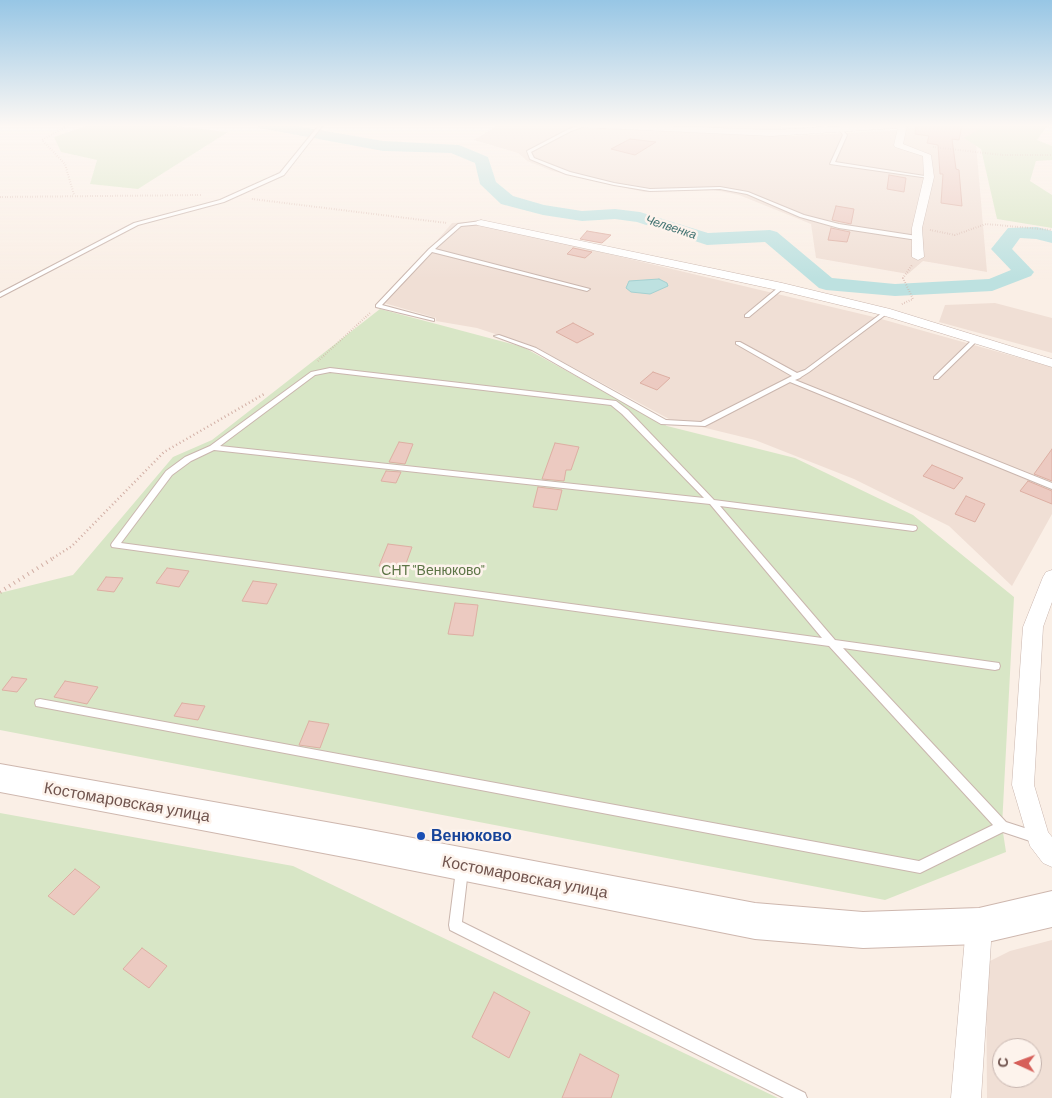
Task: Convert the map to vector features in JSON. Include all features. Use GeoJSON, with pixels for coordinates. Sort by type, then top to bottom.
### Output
{"type":"FeatureCollection","features":[{"type":"Feature","properties":{"kind":"street"},"geometry":{"type":"LineString","coordinates":[[918,257],[917,233],[929,177]]}},
{"type":"Feature","properties":{"kind":"street"},"geometry":{"type":"LineString","coordinates":[[481,224],[782,287],[886,312],[1052,363]]}},
{"type":"Feature","properties":{"kind":"street"},"geometry":{"type":"LineString","coordinates":[[1052,577],[1033,627],[1023,785],[1038,838],[1052,855]]}},
{"type":"Feature","properties":{"kind":"street","name":"Костомаровская улица"},"geometry":{"type":"LineString","coordinates":[[0,778],[360,844],[755,921],[863,930],[979,926],[1052,909]]}},
{"type":"Feature","properties":{"kind":"street"},"geometry":{"type":"LineString","coordinates":[[966,1098],[979,926]]}},
{"type":"Feature","properties":{"kind":"lane"},"geometry":{"type":"LineString","coordinates":[[0,296],[136,224],[222,201],[277,176]]}},
{"type":"Feature","properties":{"kind":"lane"},"geometry":{"type":"LineString","coordinates":[[582,176],[650,190],[720,188],[748,193],[802,216],[839,226],[917,233]]}},
{"type":"Feature","properties":{"kind":"lane"},"geometry":{"type":"LineString","coordinates":[[924,176],[929,177]]}},
{"type":"Feature","properties":{"kind":"lane"},"geometry":{"type":"LineString","coordinates":[[432,320],[378,306],[431,250],[460,225],[481,224]]}},
{"type":"Feature","properties":{"kind":"lane"},"geometry":{"type":"LineString","coordinates":[[431,250],[587,289]]}},
{"type":"Feature","properties":{"kind":"lane"},"geometry":{"type":"LineString","coordinates":[[746,316],[782,287]]}},
{"type":"Feature","properties":{"kind":"lane"},"geometry":{"type":"LineString","coordinates":[[497,336],[534,349],[664,422],[702,424],[798,377],[886,312]]}},
{"type":"Feature","properties":{"kind":"lane"},"geometry":{"type":"LineString","coordinates":[[936,378],[976,339]]}},
{"type":"Feature","properties":{"kind":"lane"},"geometry":{"type":"LineString","coordinates":[[738,342],[798,377]]}},
{"type":"Feature","properties":{"kind":"lane"},"geometry":{"type":"LineString","coordinates":[[994,666],[832,643],[115,545],[169,473],[188,459],[213,448],[314,373],[330,370],[613,403],[712,502],[832,643],[1002,826],[1038,838]]}},
{"type":"Feature","properties":{"kind":"lane"},"geometry":{"type":"LineString","coordinates":[[790,380],[1052,486]]}},
{"type":"Feature","properties":{"kind":"lane"},"geometry":{"type":"LineString","coordinates":[[213,448],[712,502],[913,528]]}},
{"type":"Feature","properties":{"kind":"lane"},"geometry":{"type":"LineString","coordinates":[[40,703],[920,867],[1002,826]]}},
{"type":"Feature","properties":{"kind":"lane"},"geometry":{"type":"LineString","coordinates":[[463,865],[454,925],[800,1098]]}},
{"type":"Feature","properties":{"kind":"path"},"geometry":{"type":"LineString","coordinates":[[69,176],[74,195]]}},
{"type":"Feature","properties":{"kind":"path"},"geometry":{"type":"LineString","coordinates":[[917,233],[955,235],[986,224],[1052,230]]}},
{"type":"Feature","properties":{"kind":"path"},"geometry":{"type":"LineString","coordinates":[[903,278],[914,299]]}},
{"type":"Feature","properties":{"kind":"shaded area"},"geometry":{"type":"Polygon","coordinates":[[[575,176],[979,176],[987,272],[923,261],[908,274],[816,258],[811,224],[739,195],[714,190],[644,192],[575,176]]]}},
{"type":"Feature","properties":{"kind":"shaded area"},"geometry":{"type":"Polygon","coordinates":[[[474,222],[874,317],[1052,367],[1052,514],[1012,586],[949,526],[854,479],[755,440],[669,419],[535,347],[477,328],[436,321],[436,318],[384,303],[452,223],[474,222]]]}},
{"type":"Feature","properties":{"kind":"shaded area"},"geometry":{"type":"Polygon","coordinates":[[[995,303],[1052,318],[1052,353],[939,322],[945,305],[995,303]]]}},
{"type":"Feature","properties":{"kind":"shaded area"},"geometry":{"type":"Polygon","coordinates":[[[1052,940],[1052,1098],[987,1098],[986,963],[1010,951],[1052,940]]]}},
{"type":"Feature","properties":{"kind":"green space"},"geometry":{"type":"Polygon","coordinates":[[[92,176],[158,176],[138,189],[90,184],[92,176]]]}},
{"type":"Feature","properties":{"kind":"green space"},"geometry":{"type":"Polygon","coordinates":[[[987,176],[1031,176],[1030,181],[1052,195],[1052,228],[997,219],[987,176]]]}},
{"type":"Feature","properties":{"kind":"green space","name":"СНТ \"Венюково\""},"geometry":{"type":"Polygon","coordinates":[[[380,309],[523,347],[667,426],[795,458],[913,515],[1014,597],[1002,826],[1006,852],[885,900],[0,730],[0,593],[73,575],[173,457],[212,440],[380,309]]]}},
{"type":"Feature","properties":{"kind":"green space"},"geometry":{"type":"Polygon","coordinates":[[[0,813],[293,866],[778,1098],[0,1098],[0,813]]]}},
{"type":"Feature","properties":{"kind":"water"},"geometry":{"type":"Polygon","coordinates":[[[659,279],[667,283],[668,286],[650,294],[631,292],[626,288],[629,281],[659,279]]]}},
{"type":"Feature","properties":{"kind":"building"},"geometry":{"type":"Polygon","coordinates":[[[889,176],[906,178],[904,192],[887,189],[889,176]]]}},
{"type":"Feature","properties":{"kind":"building"},"geometry":{"type":"Polygon","coordinates":[[[943,176],[960,176],[962,206],[941,203],[943,176]]]}},
{"type":"Feature","properties":{"kind":"building"},"geometry":{"type":"Polygon","coordinates":[[[836,206],[854,209],[851,224],[832,220],[836,206]]]}},
{"type":"Feature","properties":{"kind":"building"},"geometry":{"type":"Polygon","coordinates":[[[831,228],[850,232],[847,242],[828,240],[831,228]]]}},
{"type":"Feature","properties":{"kind":"building"},"geometry":{"type":"Polygon","coordinates":[[[587,231],[611,235],[602,243],[580,239],[587,231]]]}},
{"type":"Feature","properties":{"kind":"building"},"geometry":{"type":"Polygon","coordinates":[[[573,248],[592,252],[585,258],[567,254],[573,248]]]}},
{"type":"Feature","properties":{"kind":"building"},"geometry":{"type":"Polygon","coordinates":[[[573,323],[594,334],[577,343],[556,332],[573,323]]]}},
{"type":"Feature","properties":{"kind":"building"},"geometry":{"type":"Polygon","coordinates":[[[653,372],[670,378],[657,390],[640,383],[653,372]]]}},
{"type":"Feature","properties":{"kind":"building"},"geometry":{"type":"Polygon","coordinates":[[[399,442],[413,444],[405,464],[389,462],[399,442]]]}},
{"type":"Feature","properties":{"kind":"building"},"geometry":{"type":"Polygon","coordinates":[[[555,443],[579,447],[571,470],[566,470],[564,481],[542,479],[555,443]]]}},
{"type":"Feature","properties":{"kind":"building"},"geometry":{"type":"Polygon","coordinates":[[[1052,449],[1052,481],[1034,474],[1052,449]]]}},
{"type":"Feature","properties":{"kind":"building"},"geometry":{"type":"Polygon","coordinates":[[[932,465],[963,478],[954,489],[923,476],[932,465]]]}},
{"type":"Feature","properties":{"kind":"building"},"geometry":{"type":"Polygon","coordinates":[[[386,471],[401,472],[396,483],[381,481],[386,471]]]}},
{"type":"Feature","properties":{"kind":"building"},"geometry":{"type":"Polygon","coordinates":[[[1028,481],[1052,491],[1052,504],[1020,491],[1028,481]]]}},
{"type":"Feature","properties":{"kind":"building"},"geometry":{"type":"Polygon","coordinates":[[[538,487],[562,490],[557,510],[533,507],[538,487]]]}},
{"type":"Feature","properties":{"kind":"building"},"geometry":{"type":"Polygon","coordinates":[[[966,496],[985,504],[975,522],[955,514],[966,496]]]}},
{"type":"Feature","properties":{"kind":"building"},"geometry":{"type":"Polygon","coordinates":[[[388,544],[412,547],[404,569],[379,566],[388,544]]]}},
{"type":"Feature","properties":{"kind":"building"},"geometry":{"type":"Polygon","coordinates":[[[167,568],[189,571],[179,587],[156,583],[167,568]]]}},
{"type":"Feature","properties":{"kind":"building"},"geometry":{"type":"Polygon","coordinates":[[[106,577],[123,578],[114,592],[97,590],[106,577]]]}},
{"type":"Feature","properties":{"kind":"building"},"geometry":{"type":"Polygon","coordinates":[[[253,581],[277,584],[267,604],[242,601],[253,581]]]}},
{"type":"Feature","properties":{"kind":"building"},"geometry":{"type":"Polygon","coordinates":[[[455,603],[478,605],[473,636],[448,634],[455,603]]]}},
{"type":"Feature","properties":{"kind":"building"},"geometry":{"type":"Polygon","coordinates":[[[12,677],[27,679],[17,692],[2,690],[12,677]]]}},
{"type":"Feature","properties":{"kind":"building"},"geometry":{"type":"Polygon","coordinates":[[[65,681],[98,687],[87,704],[54,697],[65,681]]]}},
{"type":"Feature","properties":{"kind":"building"},"geometry":{"type":"Polygon","coordinates":[[[182,703],[205,706],[198,720],[174,716],[182,703]]]}},
{"type":"Feature","properties":{"kind":"building"},"geometry":{"type":"Polygon","coordinates":[[[309,721],[329,724],[320,748],[299,745],[309,721]]]}},
{"type":"Feature","properties":{"kind":"building"},"geometry":{"type":"Polygon","coordinates":[[[75,869],[100,887],[74,915],[48,896],[75,869]]]}},
{"type":"Feature","properties":{"kind":"building"},"geometry":{"type":"Polygon","coordinates":[[[142,948],[167,966],[149,988],[123,969],[142,948]]]}},
{"type":"Feature","properties":{"kind":"building"},"geometry":{"type":"Polygon","coordinates":[[[494,992],[530,1012],[509,1058],[472,1037],[494,992]]]}},
{"type":"Feature","properties":{"kind":"building"},"geometry":{"type":"Polygon","coordinates":[[[580,1054],[619,1075],[611,1098],[562,1098],[580,1054]]]}},
{"type":"Feature","properties":{"kind":"waterway","name":"Челвенка"},"geometry":{"type":"LineString","coordinates":[[486,176],[488,184],[507,200],[543,210],[582,216],[615,214],[640,217],[707,239],[770,236],[826,284],[895,290],[992,285],[1024,272],[1001,249],[1015,232],[1037,233],[1052,237]]}},
{"type":"Feature","properties":{"kind":"place","name":"Венюково"},"geometry":{"type":"Point","coordinates":[421,836]}}]}
